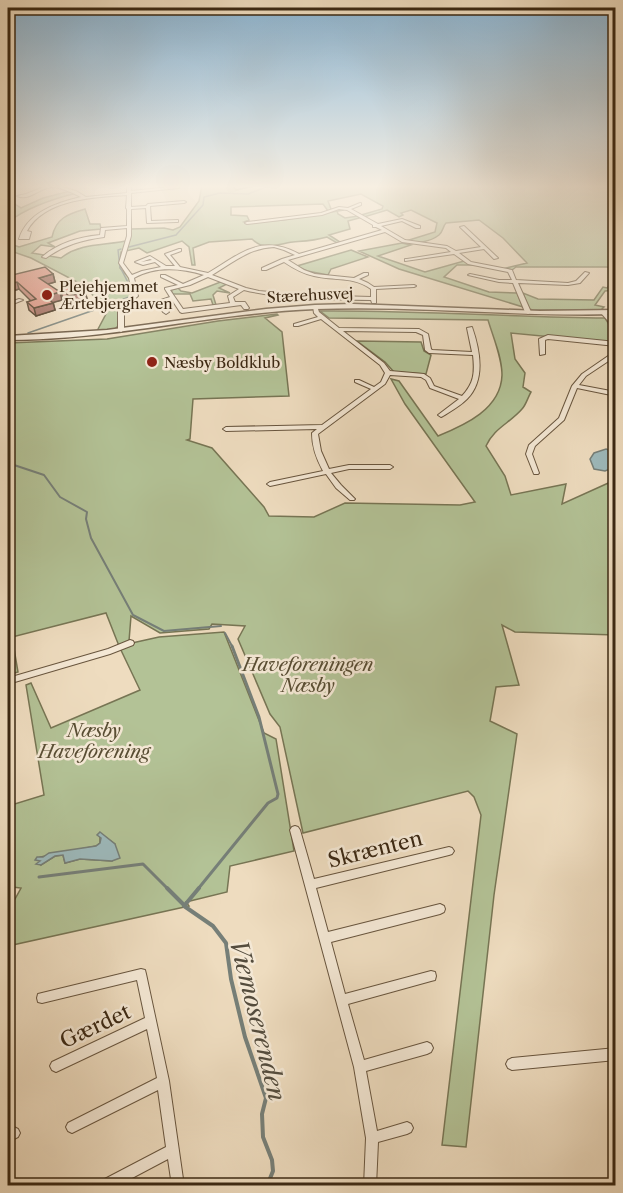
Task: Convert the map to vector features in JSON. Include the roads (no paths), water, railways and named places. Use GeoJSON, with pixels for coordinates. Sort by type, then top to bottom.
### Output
{"type":"FeatureCollection","features":[{"type":"Feature","properties":{"kind":"street"},"geometry":{"type":"LineString","coordinates":[[44,257],[55,249],[77,241]]}},
{"type":"Feature","properties":{"kind":"street"},"geometry":{"type":"LineString","coordinates":[[121,330],[122,309],[136,296],[131,278],[121,263],[128,241]]}},
{"type":"Feature","properties":{"kind":"street"},"geometry":{"type":"LineString","coordinates":[[264,269],[284,260],[352,241]]}},
{"type":"Feature","properties":{"kind":"street"},"geometry":{"type":"LineString","coordinates":[[405,241],[447,247],[470,262],[510,271],[528,312]]}},
{"type":"Feature","properties":{"kind":"street"},"geometry":{"type":"LineString","coordinates":[[476,241],[496,258]]}},
{"type":"Feature","properties":{"kind":"street"},"geometry":{"type":"LineString","coordinates":[[246,308],[243,303],[182,311],[167,289],[183,286],[210,274],[238,254],[252,249],[276,247],[299,256]]}},
{"type":"Feature","properties":{"kind":"street"},"geometry":{"type":"LineString","coordinates":[[407,260],[483,248]]}},
{"type":"Feature","properties":{"kind":"street"},"geometry":{"type":"LineString","coordinates":[[178,267],[166,254],[179,250]]}},
{"type":"Feature","properties":{"kind":"street"},"geometry":{"type":"LineString","coordinates":[[284,260],[314,275],[355,279],[373,288],[414,286]]}},
{"type":"Feature","properties":{"kind":"street"},"geometry":{"type":"LineString","coordinates":[[155,261],[164,267]]}},
{"type":"Feature","properties":{"kind":"street"},"geometry":{"type":"LineString","coordinates":[[127,273],[178,267],[210,274],[260,292],[374,302],[373,288]]}},
{"type":"Feature","properties":{"kind":"street"},"geometry":{"type":"LineString","coordinates":[[131,278],[137,273]]}},
{"type":"Feature","properties":{"kind":"street"},"geometry":{"type":"LineString","coordinates":[[470,275],[499,281],[568,284],[578,282],[587,273]]}},
{"type":"Feature","properties":{"kind":"street"},"geometry":{"type":"LineString","coordinates":[[355,279],[366,274]]}},
{"type":"Feature","properties":{"kind":"street"},"geometry":{"type":"LineString","coordinates":[[163,276],[183,286]]}},
{"type":"Feature","properties":{"kind":"street"},"geometry":{"type":"LineString","coordinates":[[233,304],[230,296],[244,288]]}},
{"type":"Feature","properties":{"kind":"street"},"geometry":{"type":"LineString","coordinates":[[166,312],[160,301],[173,298]]}},
{"type":"Feature","properties":{"kind":"street"},"geometry":{"type":"LineString","coordinates":[[8,305],[21,300]]}},
{"type":"Feature","properties":{"kind":"street","name":"Stærehusvej"},"geometry":{"type":"LineString","coordinates":[[8,338],[121,330],[251,312],[374,302],[528,312],[615,312]]}},
{"type":"Feature","properties":{"kind":"street"},"geometry":{"type":"LineString","coordinates":[[315,307],[317,313],[382,364],[388,372],[422,375],[428,379],[432,387],[464,399]]}},
{"type":"Feature","properties":{"kind":"street"},"geometry":{"type":"LineString","coordinates":[[603,312],[615,329]]}},
{"type":"Feature","properties":{"kind":"street"},"geometry":{"type":"LineString","coordinates":[[8,313],[11,320],[9,324]]}},
{"type":"Feature","properties":{"kind":"street"},"geometry":{"type":"LineString","coordinates":[[296,326],[322,317]]}},
{"type":"Feature","properties":{"kind":"street"},"geometry":{"type":"LineString","coordinates":[[441,415],[464,399],[473,387],[478,373],[470,328]]}},
{"type":"Feature","properties":{"kind":"street"},"geometry":{"type":"LineString","coordinates":[[339,329],[417,330],[425,334],[430,352],[476,354]]}},
{"type":"Feature","properties":{"kind":"street"},"geometry":{"type":"LineString","coordinates":[[542,354],[542,339],[548,337],[615,344]]}},
{"type":"Feature","properties":{"kind":"street"},"geometry":{"type":"LineString","coordinates":[[536,473],[530,454],[531,445],[562,419],[575,386],[584,375],[615,353]]}},
{"type":"Feature","properties":{"kind":"street"},"geometry":{"type":"LineString","coordinates":[[352,499],[335,484],[314,440],[315,433],[383,383],[388,372]]}},
{"type":"Feature","properties":{"kind":"street"},"geometry":{"type":"LineString","coordinates":[[357,381],[375,389]]}},
{"type":"Feature","properties":{"kind":"street"},"geometry":{"type":"LineString","coordinates":[[575,386],[615,394]]}},
{"type":"Feature","properties":{"kind":"street"},"geometry":{"type":"LineString","coordinates":[[226,429],[321,427]]}},
{"type":"Feature","properties":{"kind":"street"},"geometry":{"type":"LineString","coordinates":[[270,484],[349,466],[390,467]]}},
{"type":"Feature","properties":{"kind":"street"},"geometry":{"type":"LineString","coordinates":[[8,681],[130,643]]}},
{"type":"Feature","properties":{"kind":"street","name":"Skrænten"},"geometry":{"type":"LineString","coordinates":[[295,830],[360,1067],[372,1138],[370,1185]]}},
{"type":"Feature","properties":{"kind":"street","name":"Skrænten"},"geometry":{"type":"LineString","coordinates":[[310,885],[448,851]]}},
{"type":"Feature","properties":{"kind":"street"},"geometry":{"type":"LineString","coordinates":[[325,938],[440,909]]}},
{"type":"Feature","properties":{"kind":"street","name":"Gærdet"},"geometry":{"type":"LineString","coordinates":[[42,998],[141,974],[163,1081],[178,1185]]}},
{"type":"Feature","properties":{"kind":"street"},"geometry":{"type":"LineString","coordinates":[[342,1000],[431,976]]}},
{"type":"Feature","properties":{"kind":"street","name":"Gærdet"},"geometry":{"type":"LineString","coordinates":[[56,1066],[151,1021]]}},
{"type":"Feature","properties":{"kind":"street"},"geometry":{"type":"LineString","coordinates":[[360,1067],[427,1048]]}},
{"type":"Feature","properties":{"kind":"street"},"geometry":{"type":"LineString","coordinates":[[512,1064],[615,1054]]}},
{"type":"Feature","properties":{"kind":"street"},"geometry":{"type":"LineString","coordinates":[[72,1126],[163,1081]]}},
{"type":"Feature","properties":{"kind":"street"},"geometry":{"type":"LineString","coordinates":[[372,1138],[408,1128]]}},
{"type":"Feature","properties":{"kind":"street"},"geometry":{"type":"LineString","coordinates":[[103,1185],[173,1150]]}},
{"type":"Feature","properties":{"kind":"water"},"geometry":{"type":"Polygon","coordinates":[[[606,449],[615,452],[615,467],[605,471],[594,469],[590,459],[594,453],[606,449]]]}},
{"type":"Feature","properties":{"kind":"water"},"geometry":{"type":"Polygon","coordinates":[[[100,832],[115,844],[120,858],[112,861],[80,859],[65,863],[63,855],[55,856],[41,865],[36,864],[40,861],[35,860],[37,857],[43,857],[49,853],[96,846],[100,843],[101,838],[97,835],[100,832]]]}},
{"type":"Feature","properties":{"kind":"waterway","name":"Viemoserenden"},"geometry":{"type":"LineString","coordinates":[[129,247],[154,241]]}},
{"type":"Feature","properties":{"kind":"waterway","name":"Viemoserenden"},"geometry":{"type":"LineString","coordinates":[[121,249],[118,250],[120,267],[133,292],[131,294]]}},
{"type":"Feature","properties":{"kind":"waterway","name":"Viemoserenden"},"geometry":{"type":"LineString","coordinates":[[106,306],[129,297]]}},
{"type":"Feature","properties":{"kind":"waterway","name":"Viemoserenden"},"geometry":{"type":"LineString","coordinates":[[28,333],[100,308]]}},
{"type":"Feature","properties":{"kind":"waterway","name":"Viemoserenden"},"geometry":{"type":"LineString","coordinates":[[8,463],[44,475],[60,497],[87,512],[86,519],[91,538],[133,615],[164,631],[221,626]]}},
{"type":"Feature","properties":{"kind":"waterway","name":"Viemoserenden"},"geometry":{"type":"LineString","coordinates":[[225,633],[232,646]]}},
{"type":"Feature","properties":{"kind":"waterway","name":"Viemoserenden"},"geometry":{"type":"LineString","coordinates":[[198,889],[268,803],[277,798],[278,794],[259,717],[232,646]]}},
{"type":"Feature","properties":{"kind":"waterway"},"geometry":{"type":"LineString","coordinates":[[39,877],[143,864],[184,905]]}},
{"type":"Feature","properties":{"kind":"waterway","name":"Viemoserenden"},"geometry":{"type":"LineString","coordinates":[[199,888],[184,906],[213,926],[226,943],[231,979],[245,1037],[266,1098],[262,1114],[263,1137],[272,1160],[273,1171],[267,1186]]}},
{"type":"Feature","properties":{"kind":"place","name":"Plejehjemmet Ærtebjerghaven"},"geometry":{"type":"Point","coordinates":[47,295]}},
{"type":"Feature","properties":{"kind":"place","name":"Næsby Boldklub"},"geometry":{"type":"Point","coordinates":[152,362]}},
{"type":"Feature","properties":{"kind":"park label","name":"Haveforeningen Næsby"},"geometry":{"type":"Point","coordinates":[308,675]}},
{"type":"Feature","properties":{"kind":"park label","name":"Næsby Haveforening"},"geometry":{"type":"Point","coordinates":[94,741]}}]}
